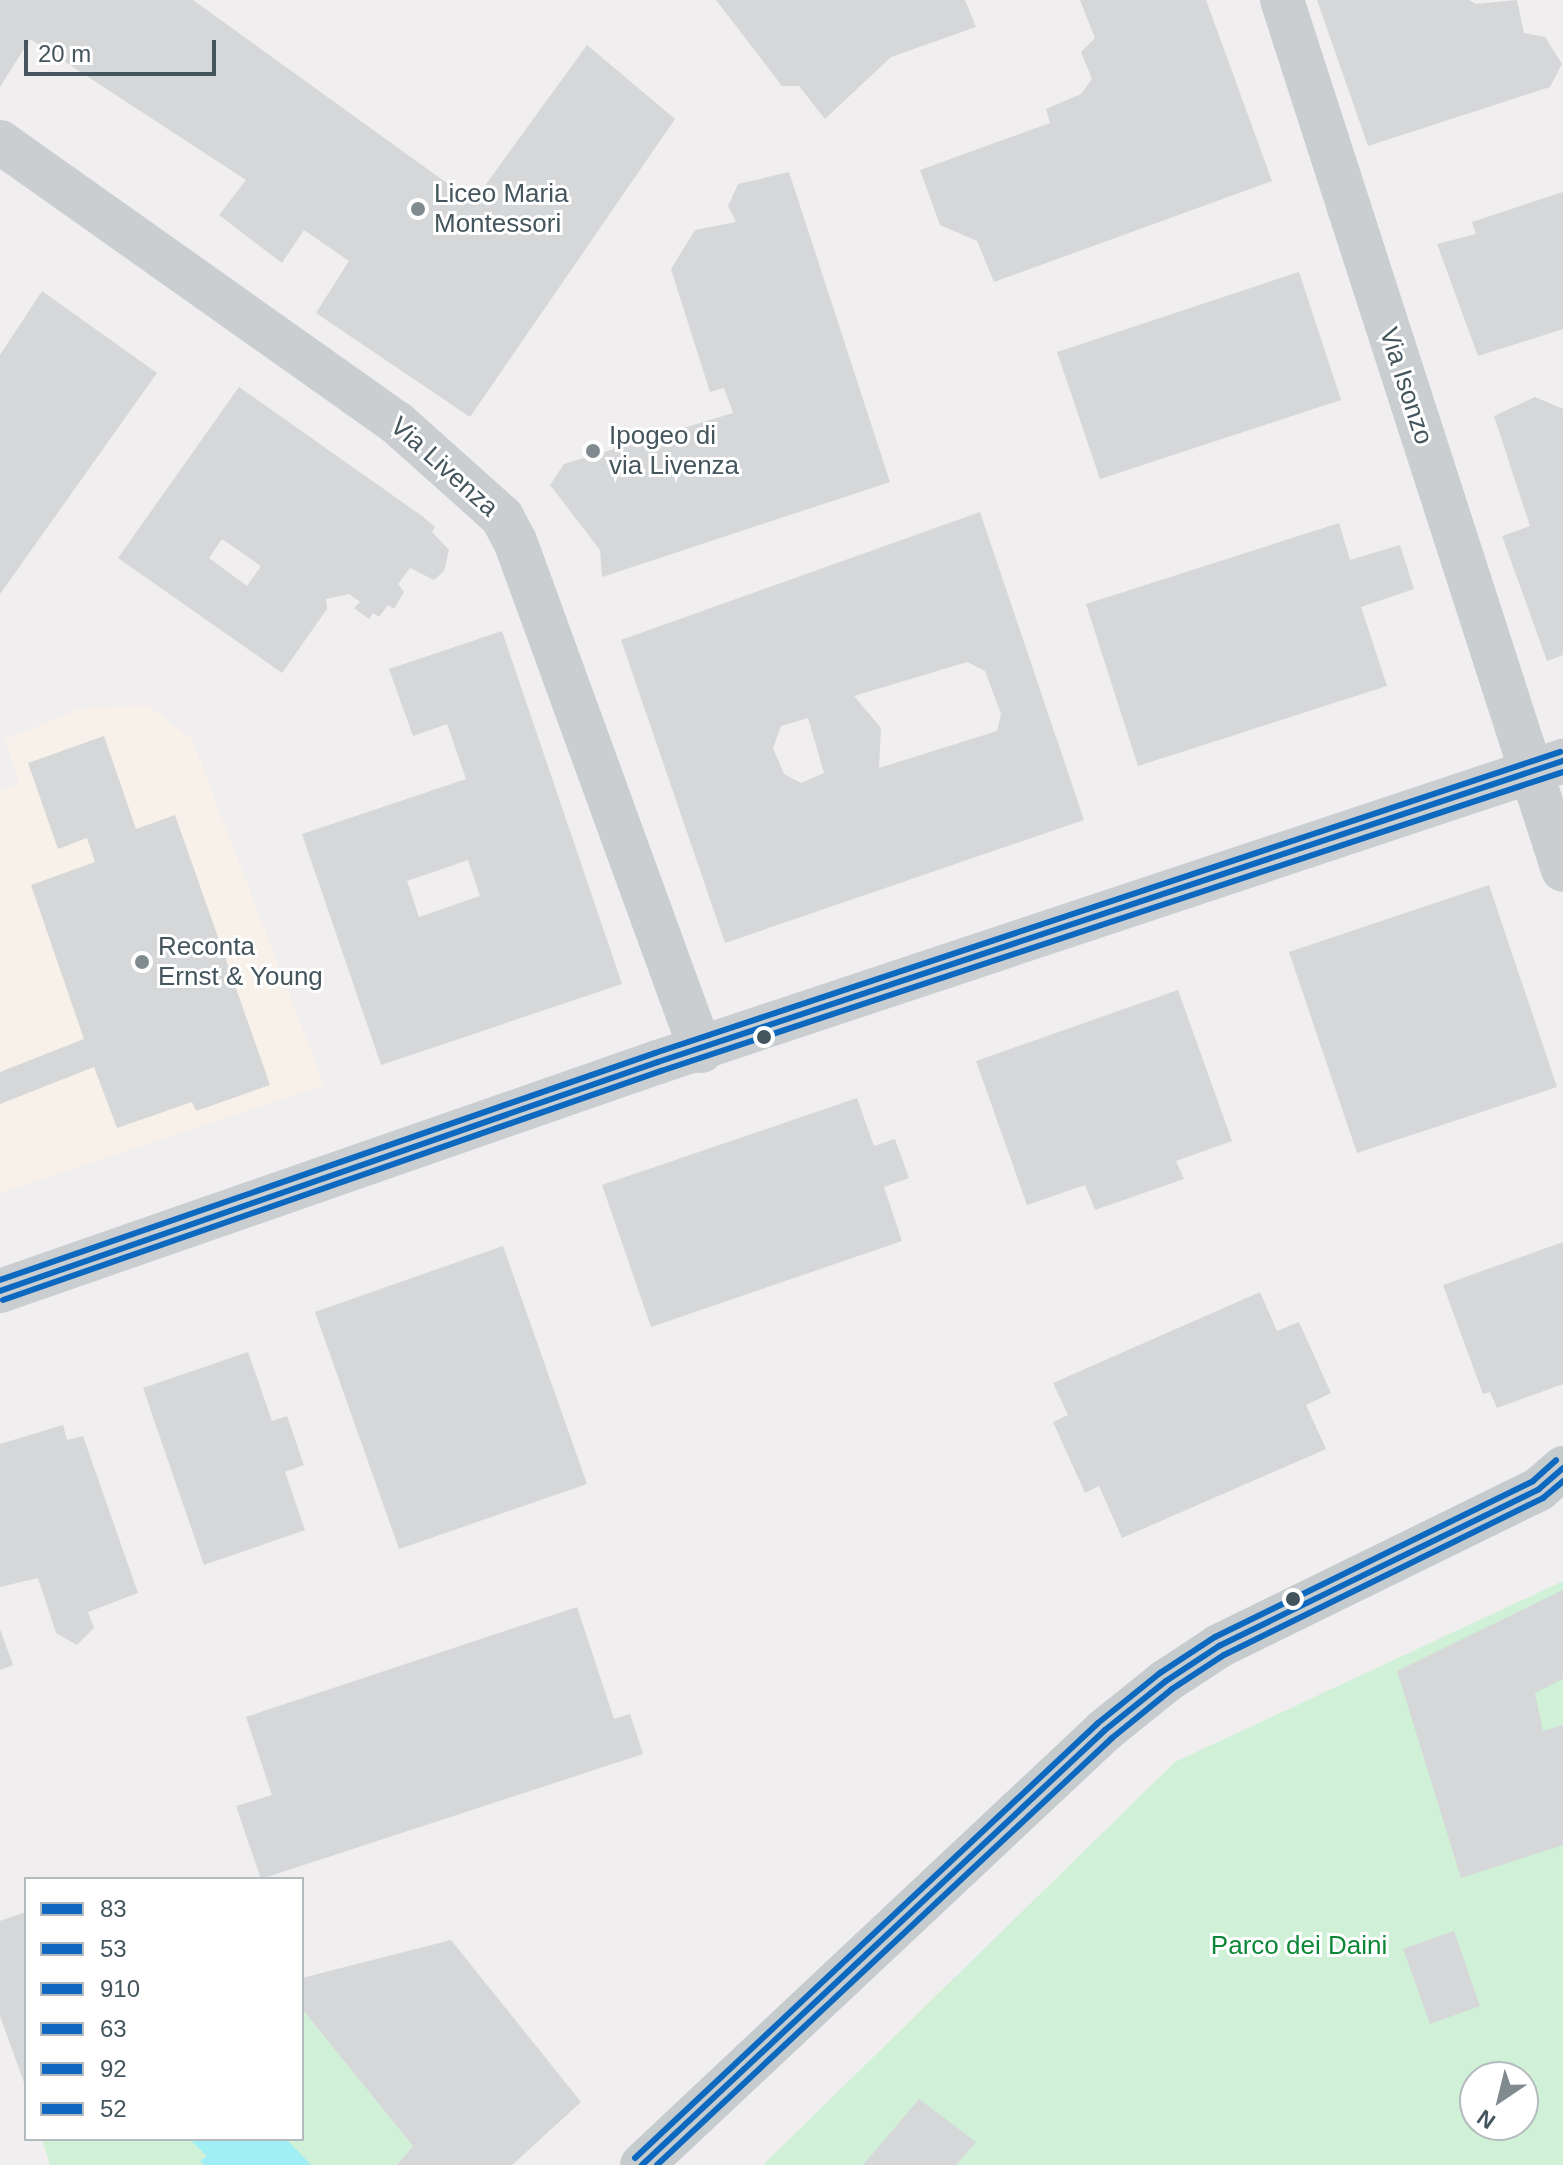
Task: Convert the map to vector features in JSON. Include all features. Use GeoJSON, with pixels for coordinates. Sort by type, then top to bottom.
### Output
{"type":"FeatureCollection","features":[{"type":"Feature","properties":{"kind":"main road"},"geometry":{"type":"LineString","coordinates":[[642,2165],[1093,1741],[1166,1681],[1219,1646],[1555,1481]]}},
{"type":"Feature","properties":{"kind":"street","name":"Via Isonzo"},"geometry":{"type":"LineString","coordinates":[[1282,0],[1547,766],[1563,870]]}},
{"type":"Feature","properties":{"kind":"street","name":"Via Livenza"},"geometry":{"type":"LineString","coordinates":[[0,142],[397,423],[502,517],[515,541],[701,1051]]}},
{"type":"Feature","properties":{"kind":"street"},"geometry":{"type":"LineString","coordinates":[[0,1291],[1547,766]]}},
{"type":"Feature","properties":{"kind":"shaded area"},"geometry":{"type":"Polygon","coordinates":[[[147,705],[192,739],[324,1085],[0,1193],[0,792],[19,783],[5,740],[81,708],[147,705]]]}},
{"type":"Feature","properties":{"kind":"green space","name":"Parco dei Daini"},"geometry":{"type":"Polygon","coordinates":[[[1563,1581],[1563,2165],[763,2165],[1175,1762],[1563,1581]]]}},
{"type":"Feature","properties":{"kind":"green space"},"geometry":{"type":"Polygon","coordinates":[[[304,2011],[413,2146],[397,2165],[50,2165],[43,2141],[304,2141],[304,2011]]]}},
{"type":"Feature","properties":{"kind":"water"},"geometry":{"type":"Polygon","coordinates":[[[191,2141],[288,2141],[311,2165],[204,2165],[200,2161],[207,2156],[191,2141]]]}},
{"type":"Feature","properties":{"kind":"building","name":"Liceo Maria Montessori"},"geometry":{"type":"Polygon","coordinates":[[[0,0],[193,0],[473,202],[587,45],[675,119],[470,417],[316,313],[349,261],[304,230],[282,263],[219,215],[246,180],[30,39],[0,87],[0,0]]]}},
{"type":"Feature","properties":{"kind":"building"},"geometry":{"type":"Polygon","coordinates":[[[716,0],[965,0],[976,27],[891,57],[825,119],[799,86],[782,86],[716,0]]]}},
{"type":"Feature","properties":{"kind":"building"},"geometry":{"type":"Polygon","coordinates":[[[1080,0],[1206,0],[1272,181],[994,282],[977,241],[940,225],[920,170],[1050,123],[1046,109],[1081,94],[1092,79],[1081,52],[1095,38],[1080,0]]]}},
{"type":"Feature","properties":{"kind":"building"},"geometry":{"type":"Polygon","coordinates":[[[1317,0],[1469,0],[1476,4],[1517,0],[1524,33],[1545,37],[1562,64],[1550,87],[1368,146],[1317,0]]]}},
{"type":"Feature","properties":{"kind":"building"},"geometry":{"type":"Polygon","coordinates":[[[789,172],[890,482],[602,577],[600,550],[550,485],[564,464],[733,413],[724,388],[710,392],[671,269],[695,230],[736,222],[728,206],[738,184],[789,172]]]}},
{"type":"Feature","properties":{"kind":"building"},"geometry":{"type":"Polygon","coordinates":[[[1563,192],[1563,329],[1478,356],[1437,244],[1476,234],[1472,222],[1563,192]]]}},
{"type":"Feature","properties":{"kind":"building"},"geometry":{"type":"Polygon","coordinates":[[[1299,272],[1341,400],[1100,479],[1057,352],[1299,272]]]}},
{"type":"Feature","properties":{"kind":"building"},"geometry":{"type":"Polygon","coordinates":[[[42,291],[157,373],[0,594],[0,355],[42,291]]]}},
{"type":"Feature","properties":{"kind":"building"},"geometry":{"type":"Polygon","coordinates":[[[239,387],[422,516],[435,527],[432,532],[449,550],[444,571],[434,580],[410,568],[398,584],[404,592],[394,609],[388,605],[379,617],[373,613],[369,619],[354,608],[360,602],[349,594],[326,599],[327,609],[282,673],[118,558],[239,387]],[[222,539],[209,558],[247,586],[261,566],[222,539]]]}},
{"type":"Feature","properties":{"kind":"building"},"geometry":{"type":"Polygon","coordinates":[[[1535,397],[1563,409],[1563,655],[1547,661],[1502,536],[1530,526],[1494,416],[1535,397]]]}},
{"type":"Feature","properties":{"kind":"building"},"geometry":{"type":"Polygon","coordinates":[[[980,512],[1084,820],[725,943],[621,640],[980,512]],[[967,662],[854,696],[881,728],[879,768],[997,731],[1001,714],[985,671],[967,662]],[[808,718],[781,726],[773,748],[784,774],[801,783],[824,773],[808,718]]]}},
{"type":"Feature","properties":{"kind":"building"},"geometry":{"type":"Polygon","coordinates":[[[1339,523],[1350,560],[1400,545],[1414,589],[1361,607],[1387,686],[1138,766],[1086,604],[1339,523]]]}},
{"type":"Feature","properties":{"kind":"building"},"geometry":{"type":"Polygon","coordinates":[[[502,631],[622,984],[381,1065],[302,834],[466,779],[447,724],[413,736],[389,669],[502,631]],[[468,860],[407,881],[419,917],[480,896],[468,860]]]}},
{"type":"Feature","properties":{"kind":"building","name":"Reconta Ernst & Young"},"geometry":{"type":"Polygon","coordinates":[[[104,736],[136,829],[175,815],[270,1085],[196,1111],[192,1102],[117,1128],[94,1067],[0,1104],[0,1072],[84,1039],[31,885],[95,862],[87,838],[58,849],[28,763],[104,736]]]}},
{"type":"Feature","properties":{"kind":"building"},"geometry":{"type":"Polygon","coordinates":[[[1489,885],[1557,1087],[1357,1153],[1289,952],[1489,885]]]}},
{"type":"Feature","properties":{"kind":"building"},"geometry":{"type":"Polygon","coordinates":[[[1178,990],[1232,1141],[1176,1161],[1184,1179],[1095,1210],[1085,1185],[1027,1205],[976,1061],[1178,990]]]}},
{"type":"Feature","properties":{"kind":"building"},"geometry":{"type":"Polygon","coordinates":[[[857,1098],[874,1146],[895,1139],[909,1178],[884,1187],[902,1241],[651,1327],[602,1185],[857,1098]]]}},
{"type":"Feature","properties":{"kind":"building"},"geometry":{"type":"Polygon","coordinates":[[[1563,1242],[1563,1384],[1497,1408],[1490,1392],[1483,1394],[1443,1285],[1563,1242]]]}},
{"type":"Feature","properties":{"kind":"building"},"geometry":{"type":"Polygon","coordinates":[[[503,1246],[587,1484],[399,1549],[315,1312],[503,1246]]]}},
{"type":"Feature","properties":{"kind":"building"},"geometry":{"type":"Polygon","coordinates":[[[1260,1292],[1277,1331],[1299,1322],[1331,1393],[1306,1405],[1326,1449],[1122,1538],[1099,1486],[1085,1493],[1053,1422],[1068,1415],[1053,1383],[1260,1292]]]}},
{"type":"Feature","properties":{"kind":"building"},"geometry":{"type":"Polygon","coordinates":[[[248,1352],[272,1421],[287,1416],[304,1465],[285,1472],[305,1530],[204,1565],[143,1388],[248,1352]]]}},
{"type":"Feature","properties":{"kind":"building"},"geometry":{"type":"Polygon","coordinates":[[[63,1425],[67,1440],[83,1436],[138,1593],[88,1612],[94,1628],[77,1645],[56,1633],[38,1578],[0,1587],[0,1444],[63,1425]]]}},
{"type":"Feature","properties":{"kind":"building"},"geometry":{"type":"Polygon","coordinates":[[[1563,1590],[1563,1679],[1535,1693],[1543,1731],[1563,1725],[1563,1845],[1461,1878],[1397,1671],[1563,1590]]]}},
{"type":"Feature","properties":{"kind":"building"},"geometry":{"type":"Polygon","coordinates":[[[577,1607],[614,1719],[630,1714],[643,1754],[260,1877],[236,1806],[272,1795],[246,1717],[577,1607]]]}},
{"type":"Feature","properties":{"kind":"building"},"geometry":{"type":"Polygon","coordinates":[[[0,1629],[13,1665],[0,1670],[0,1629]]]}},
{"type":"Feature","properties":{"kind":"building"},"geometry":{"type":"Polygon","coordinates":[[[24,1913],[24,2082],[0,2016],[0,1921],[24,1913]]]}},
{"type":"Feature","properties":{"kind":"building"},"geometry":{"type":"Polygon","coordinates":[[[1454,1931],[1480,2006],[1430,2024],[1403,1949],[1454,1931]]]}},
{"type":"Feature","properties":{"kind":"building"},"geometry":{"type":"Polygon","coordinates":[[[451,1940],[581,2102],[512,2165],[397,2165],[413,2146],[304,2011],[304,1977],[451,1940]]]}},
{"type":"Feature","properties":{"kind":"building"},"geometry":{"type":"Polygon","coordinates":[[[919,2099],[976,2142],[956,2165],[863,2165],[919,2099]]]}},
{"type":"Feature","properties":{"kind":"transit line","name":"92"},"geometry":{"type":"LineString","coordinates":[[0,1280],[655,1053],[1560,752]]}},
{"type":"Feature","properties":{"kind":"transit line","name":"83"},"geometry":{"type":"LineString","coordinates":[[0,1291],[658,1062],[1563,761]]}},
{"type":"Feature","properties":{"kind":"transit line","name":"63"},"geometry":{"type":"LineString","coordinates":[[3,1300],[661,1071],[1563,772]]}},
{"type":"Feature","properties":{"kind":"transit line","name":"52"},"geometry":{"type":"LineString","coordinates":[[635,2158],[1098,1723],[1160,1673],[1215,1637],[1533,1481],[1556,1460]]}},
{"type":"Feature","properties":{"kind":"transit line","name":"53"},"geometry":{"type":"LineString","coordinates":[[642,2165],[1105,1730],[1166,1681],[1219,1646],[1539,1489],[1563,1468]]}},
{"type":"Feature","properties":{"kind":"transit line","name":"910"},"geometry":{"type":"LineString","coordinates":[[657,2165],[1112,1738],[1172,1689],[1224,1655],[1543,1498],[1563,1481]]}},
{"type":"Feature","properties":{"kind":"place","name":"Liceo Maria Montessori"},"geometry":{"type":"Point","coordinates":[418,209]}},
{"type":"Feature","properties":{"kind":"place","name":"Ipogeo di via Livenza"},"geometry":{"type":"Point","coordinates":[593,451]}},
{"type":"Feature","properties":{"kind":"place","name":"Reconta Ernst & Young"},"geometry":{"type":"Point","coordinates":[142,962]}}]}
